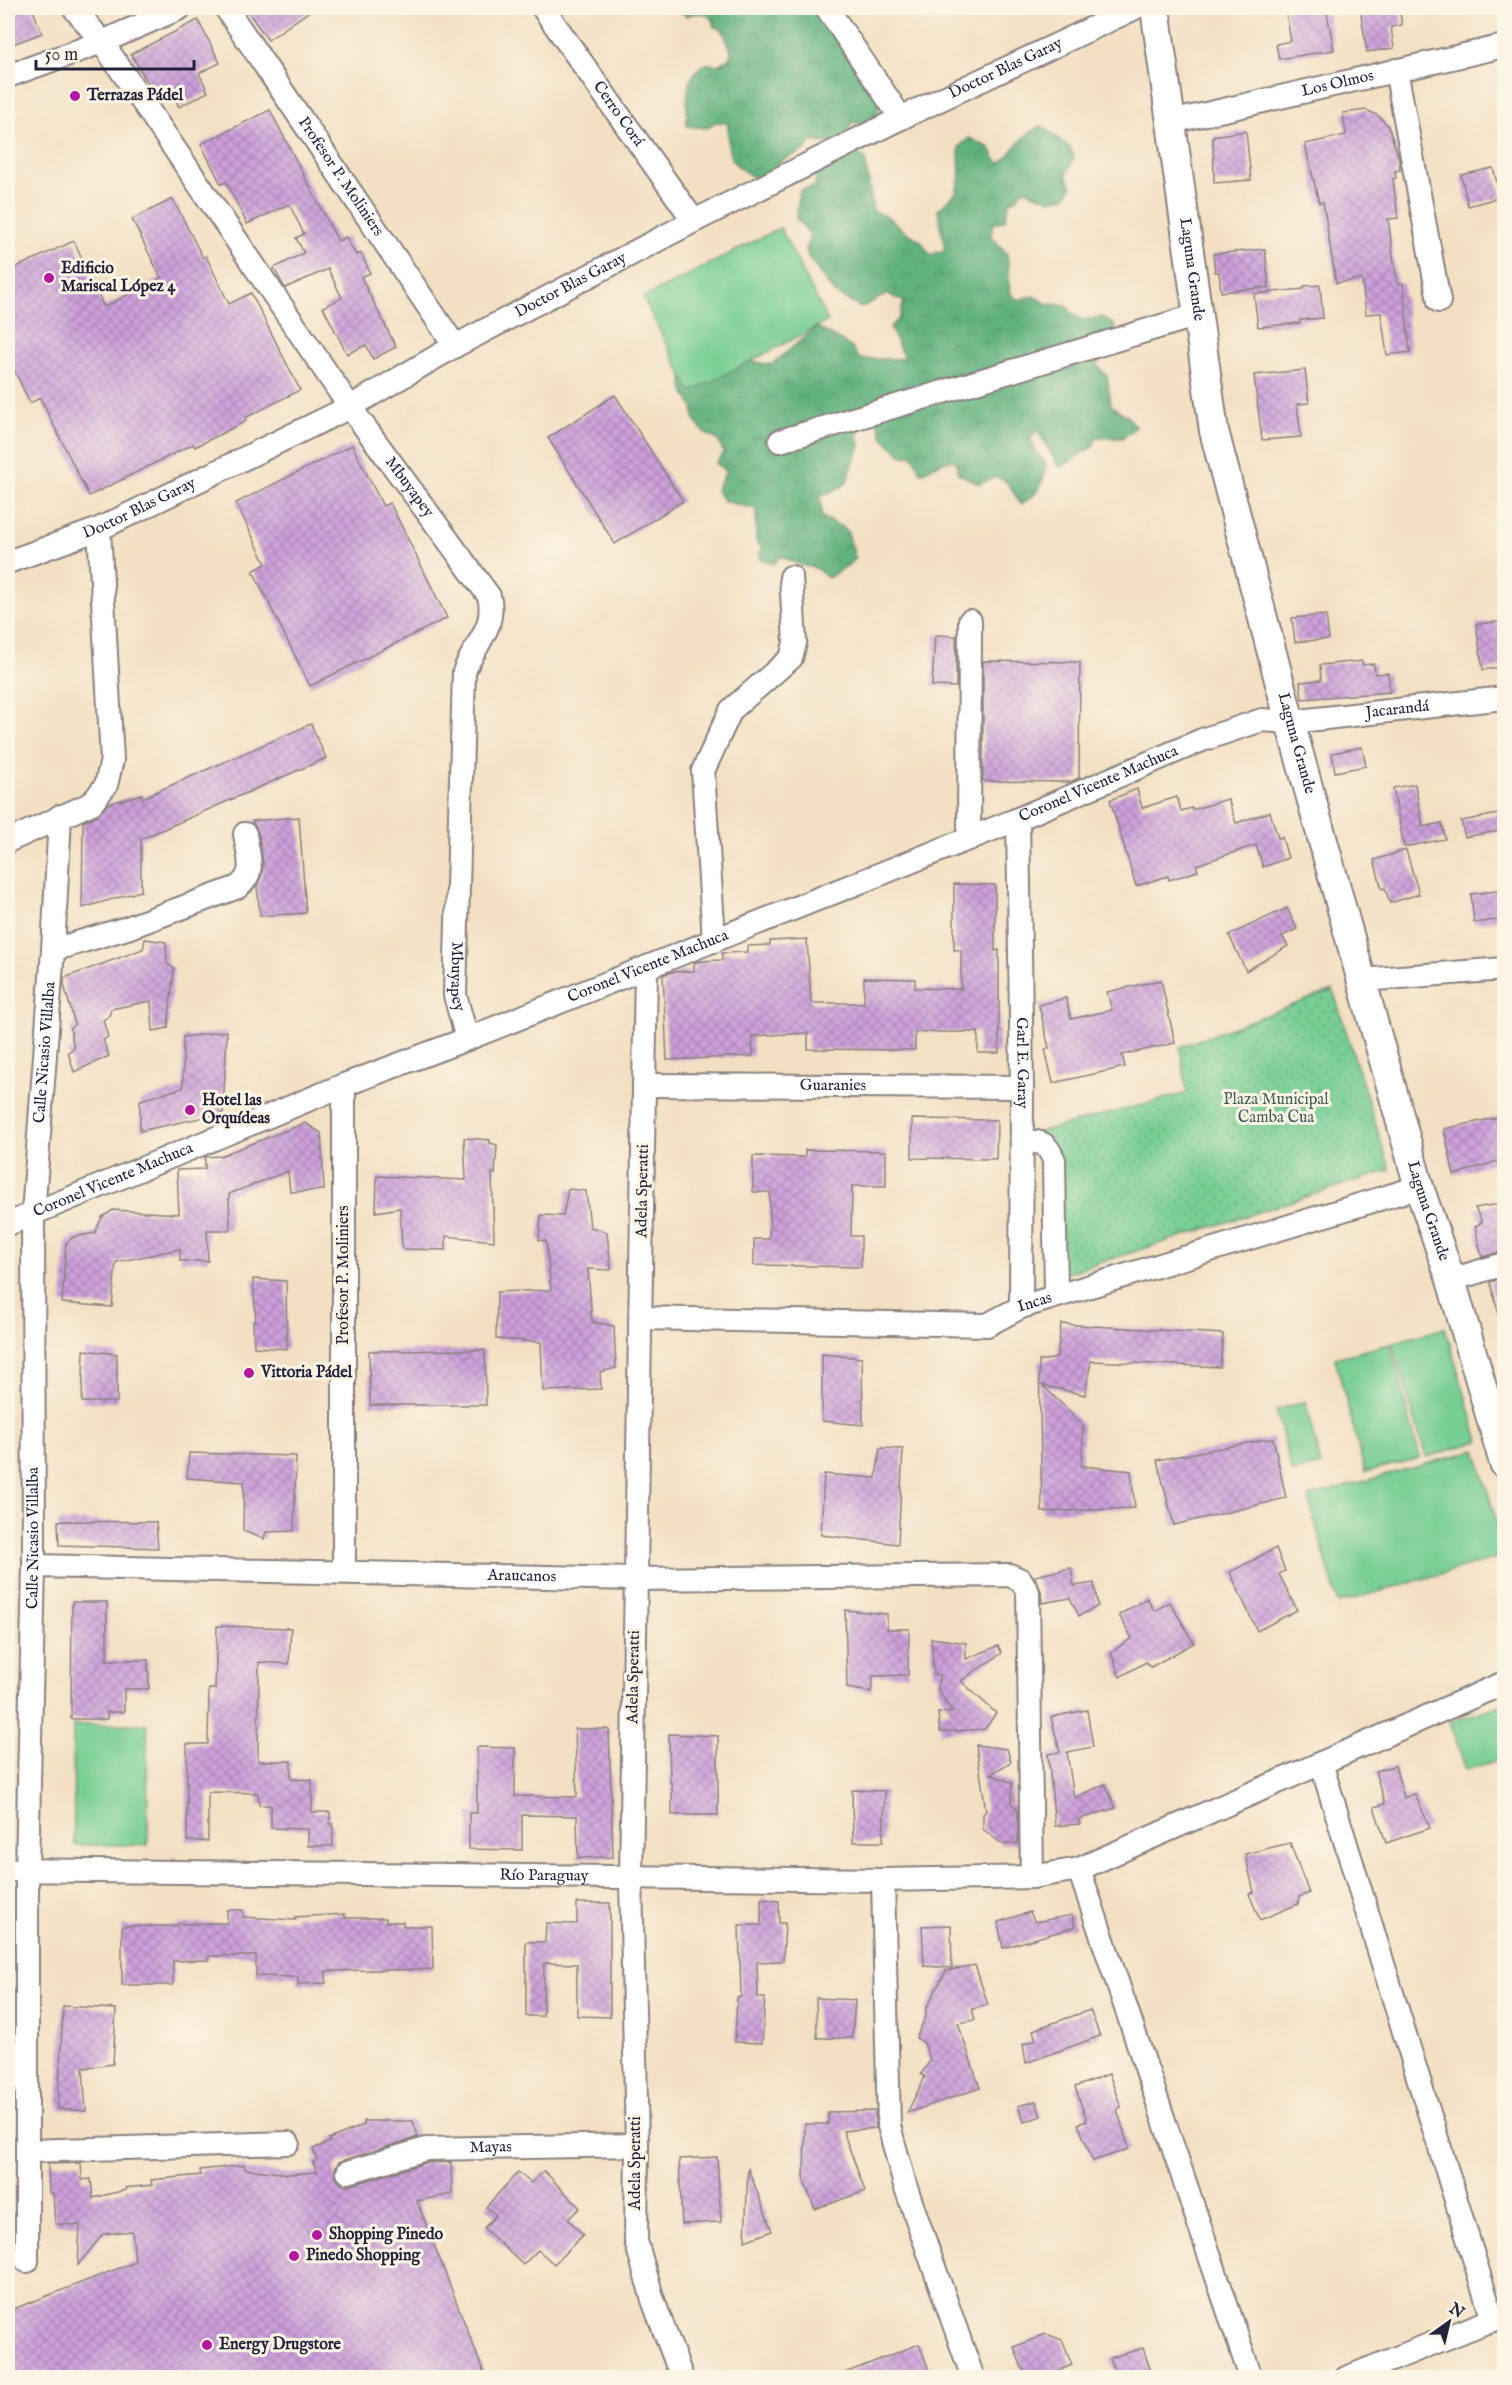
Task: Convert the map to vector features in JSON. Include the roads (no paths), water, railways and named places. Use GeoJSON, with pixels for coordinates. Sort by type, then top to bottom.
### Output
{"type":"FeatureCollection","features":[{"type":"Feature","properties":{"kind":"main road","name":"Laguna Grande"},"geometry":{"type":"LineString","coordinates":[[1155,8],[1214,431],[1290,722],[1419,1187],[1451,1280],[1504,1462]]}},
{"type":"Feature","properties":{"kind":"street","name":"Mbuyapey"},"geometry":{"type":"LineString","coordinates":[[74,8],[102,42],[350,406],[489,596],[492,609],[490,622],[469,658],[464,672],[455,995],[467,1039]]}},
{"type":"Feature","properties":{"kind":"street"},"geometry":{"type":"LineString","coordinates":[[8,76],[102,42],[180,8]]}},
{"type":"Feature","properties":{"kind":"street","name":"Profesor P. Moliniers"},"geometry":{"type":"LineString","coordinates":[[226,8],[455,346]]}},
{"type":"Feature","properties":{"kind":"street","name":"Cerro Corá"},"geometry":{"type":"LineString","coordinates":[[543,8],[694,221]]}},
{"type":"Feature","properties":{"kind":"street"},"geometry":{"type":"LineString","coordinates":[[827,8],[901,118]]}},
{"type":"Feature","properties":{"kind":"street","name":"Doctor Blas Garay"},"geometry":{"type":"LineString","coordinates":[[8,562],[99,529],[350,406],[455,346],[694,221],[901,118],[1135,8]]}},
{"type":"Feature","properties":{"kind":"street","name":"Los Olmos"},"geometry":{"type":"LineString","coordinates":[[1171,122],[1504,46]]}},
{"type":"Feature","properties":{"kind":"street"},"geometry":{"type":"LineString","coordinates":[[1396,70],[1439,301]]}},
{"type":"Feature","properties":{"kind":"street"},"geometry":{"type":"LineString","coordinates":[[780,441],[1198,315]]}},
{"type":"Feature","properties":{"kind":"street"},"geometry":{"type":"LineString","coordinates":[[8,841],[92,803],[106,785],[112,760],[99,529]]}},
{"type":"Feature","properties":{"kind":"street"},"geometry":{"type":"LineString","coordinates":[[714,941],[703,771],[731,710],[791,658],[795,643],[791,577]]}},
{"type":"Feature","properties":{"kind":"street"},"geometry":{"type":"LineString","coordinates":[[969,838],[970,621]]}},
{"type":"Feature","properties":{"kind":"street","name":"Jacarandá"},"geometry":{"type":"LineString","coordinates":[[1290,722],[1504,698]]}},
{"type":"Feature","properties":{"kind":"street","name":"Coronel Vicente Machuca"},"geometry":{"type":"LineString","coordinates":[[8,1224],[344,1085],[467,1039],[1018,819],[1202,740],[1262,720],[1290,722]]}},
{"type":"Feature","properties":{"kind":"street","name":"Calle Nicasio Villalba"},"geometry":{"type":"LineString","coordinates":[[27,2261],[27,2151],[17,1870],[34,1566],[33,1214],[53,950],[60,816]]}},
{"type":"Feature","properties":{"kind":"street","name":"Garl E. Garay"},"geometry":{"type":"LineString","coordinates":[[1018,819],[1022,1087],[1021,1307]]}},
{"type":"Feature","properties":{"kind":"street"},"geometry":{"type":"LineString","coordinates":[[53,950],[127,928],[238,887],[248,880],[250,872],[246,834]]}},
{"type":"Feature","properties":{"kind":"street","name":"Adela Speratti"},"geometry":{"type":"LineString","coordinates":[[646,968],[631,1877],[637,2145],[636,2241],[653,2300],[682,2378]]}},
{"type":"Feature","properties":{"kind":"street"},"geometry":{"type":"LineString","coordinates":[[1362,980],[1504,969]]}},
{"type":"Feature","properties":{"kind":"street","name":"Guaranies"},"geometry":{"type":"LineString","coordinates":[[644,1084],[1022,1087]]}},
{"type":"Feature","properties":{"kind":"street","name":"Profesor P. Moliniers"},"geometry":{"type":"LineString","coordinates":[[344,1085],[344,1572]]}},
{"type":"Feature","properties":{"kind":"street"},"geometry":{"type":"LineString","coordinates":[[1022,1141],[1048,1146],[1054,1160],[1056,1296]]}},
{"type":"Feature","properties":{"kind":"street","name":"Incas"},"geometry":{"type":"LineString","coordinates":[[640,1318],[987,1325],[1021,1307],[1419,1187]]}},
{"type":"Feature","properties":{"kind":"street"},"geometry":{"type":"LineString","coordinates":[[1451,1280],[1504,1264]]}},
{"type":"Feature","properties":{"kind":"street","name":"Araucanos"},"geometry":{"type":"LineString","coordinates":[[34,1566],[636,1578],[1009,1575],[1021,1580],[1028,1592],[1032,1877]]}},
{"type":"Feature","properties":{"kind":"street","name":"Río Paraguay"},"geometry":{"type":"LineString","coordinates":[[17,1870],[883,1880],[1032,1877],[1079,1869],[1504,1683]]}},
{"type":"Feature","properties":{"kind":"street"},"geometry":{"type":"LineString","coordinates":[[1321,1763],[1499,2317],[1347,2378]]}},
{"type":"Feature","properties":{"kind":"street"},"geometry":{"type":"LineString","coordinates":[[1079,1869],[1251,2378]]}},
{"type":"Feature","properties":{"kind":"street"},"geometry":{"type":"LineString","coordinates":[[883,1880],[889,2126],[905,2185],[973,2378]]}},
{"type":"Feature","properties":{"kind":"street"},"geometry":{"type":"LineString","coordinates":[[27,2151],[288,2143]]}},
{"type":"Feature","properties":{"kind":"street","name":"Mayas"},"geometry":{"type":"LineString","coordinates":[[348,2172],[426,2149],[637,2145]]}},
{"type":"Feature","properties":{"kind":"place","name":"Terrazas Pádel"},"geometry":{"type":"Point","coordinates":[75,96]}},
{"type":"Feature","properties":{"kind":"place","name":"Edificio Mariscal López 4"},"geometry":{"type":"Point","coordinates":[49,278]}},
{"type":"Feature","properties":{"kind":"place","name":"Hotel las Orquídeas"},"geometry":{"type":"Point","coordinates":[190,1110]}},
{"type":"Feature","properties":{"kind":"place","name":"Vittoria Pádel"},"geometry":{"type":"Point","coordinates":[249,1373]}},
{"type":"Feature","properties":{"kind":"place","name":"Shopping Pinedo"},"geometry":{"type":"Point","coordinates":[317,2235]}},
{"type":"Feature","properties":{"kind":"place","name":"Pinedo Shopping"},"geometry":{"type":"Point","coordinates":[294,2256]}},
{"type":"Feature","properties":{"kind":"place","name":"Energy Drugstore"},"geometry":{"type":"Point","coordinates":[207,2345]}},
{"type":"Feature","properties":{"kind":"park label","name":"Plaza Municipal Camba Cua"},"geometry":{"type":"Point","coordinates":[1276,1109]}}]}
